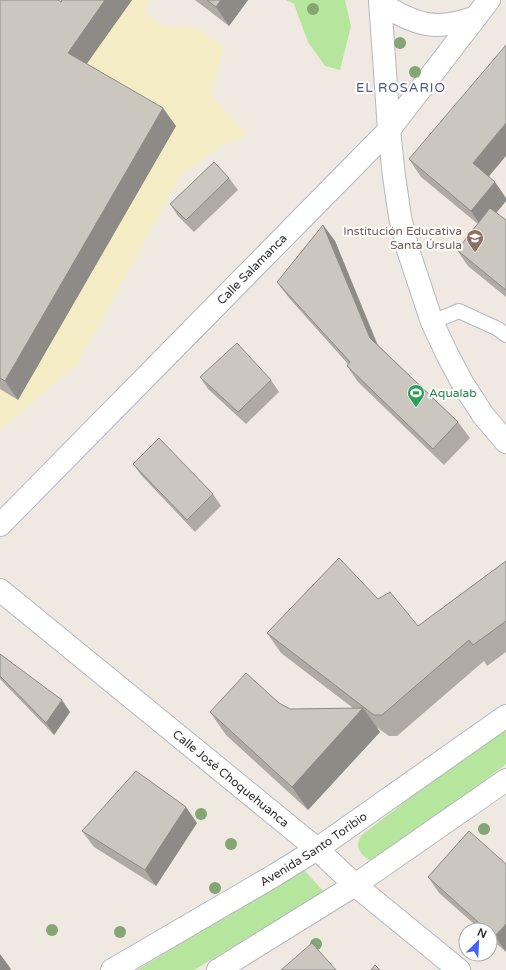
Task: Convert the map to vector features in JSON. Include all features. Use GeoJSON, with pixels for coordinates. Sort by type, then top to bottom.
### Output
{"type":"FeatureCollection","features":[{"type":"Feature","properties":{"kind":"street","name":"Calle Salamanca"},"geometry":{"type":"LineString","coordinates":[[0,525],[388,130],[489,0]]}},
{"type":"Feature","properties":{"kind":"street"},"geometry":{"type":"LineString","coordinates":[[380,1],[396,13],[427,25],[444,26],[460,23],[476,17]]}},
{"type":"Feature","properties":{"kind":"street"},"geometry":{"type":"LineString","coordinates":[[380,1],[388,130],[400,217],[408,250],[432,322],[463,384],[483,414],[506,442]]}},
{"type":"Feature","properties":{"kind":"street","name":"Calle José Choquehuanca"},"geometry":{"type":"LineString","coordinates":[[0,590],[317,849],[355,885],[459,970]]}},
{"type":"Feature","properties":{"kind":"street","name":"Avenida Santo Toribio"},"geometry":{"type":"LineString","coordinates":[[112,970],[317,849],[506,716]]}},
{"type":"Feature","properties":{"kind":"street"},"geometry":{"type":"LineString","coordinates":[[218,970],[355,885],[506,780]]}},
{"type":"Feature","properties":{"kind":"lane"},"geometry":{"type":"LineString","coordinates":[[432,322],[459,311],[498,329],[506,335]]}},
{"type":"Feature","properties":{"kind":"green space"},"geometry":{"type":"Polygon","coordinates":[[[286,0],[345,0],[351,26],[340,70],[325,66],[308,42],[294,4],[286,0]]]}},
{"type":"Feature","properties":{"kind":"green space"},"geometry":{"type":"Polygon","coordinates":[[[506,724],[506,764],[376,863],[360,852],[358,844],[362,835],[506,724]]]}},
{"type":"Feature","properties":{"kind":"green space"},"geometry":{"type":"Polygon","coordinates":[[[304,870],[324,892],[194,970],[137,970],[304,870]]]}},
{"type":"Feature","properties":{"kind":"sand"},"geometry":{"type":"Polygon","coordinates":[[[0,0],[150,0],[144,12],[163,26],[196,27],[224,47],[211,96],[248,135],[218,148],[181,175],[78,363],[0,430],[0,0]]]}},
{"type":"Feature","properties":{"kind":"building"},"geometry":{"type":"Polygon","coordinates":[[[0,0],[58,0],[61,2],[62,0],[105,0],[68,53],[163,108],[5,381],[0,378],[0,0]]]}},
{"type":"Feature","properties":{"kind":"building"},"geometry":{"type":"Polygon","coordinates":[[[207,0],[221,0],[216,7],[207,0]]]}},
{"type":"Feature","properties":{"kind":"building"},"geometry":{"type":"Polygon","coordinates":[[[506,45],[506,123],[473,163],[495,182],[471,211],[409,159],[506,45]]]}},
{"type":"Feature","properties":{"kind":"building"},"geometry":{"type":"Polygon","coordinates":[[[214,162],[229,178],[186,220],[170,204],[214,162]]]}},
{"type":"Feature","properties":{"kind":"building"},"geometry":{"type":"Polygon","coordinates":[[[490,208],[506,220],[506,290],[457,250],[490,208]]]}},
{"type":"Feature","properties":{"kind":"building"},"geometry":{"type":"Polygon","coordinates":[[[323,225],[370,338],[458,422],[433,449],[347,366],[350,362],[277,282],[323,225]]]}},
{"type":"Feature","properties":{"kind":"building"},"geometry":{"type":"Polygon","coordinates":[[[237,343],[271,380],[238,412],[200,377],[237,343]]]}},
{"type":"Feature","properties":{"kind":"building"},"geometry":{"type":"Polygon","coordinates":[[[159,438],[213,494],[187,520],[133,464],[159,438]]]}},
{"type":"Feature","properties":{"kind":"building"},"geometry":{"type":"Polygon","coordinates":[[[339,558],[378,599],[390,592],[418,626],[506,561],[506,621],[473,645],[469,640],[382,715],[374,715],[267,633],[339,558]]]}},
{"type":"Feature","properties":{"kind":"building"},"geometry":{"type":"Polygon","coordinates":[[[0,654],[62,700],[46,723],[0,676],[0,654]]]}},
{"type":"Feature","properties":{"kind":"building"},"geometry":{"type":"Polygon","coordinates":[[[246,673],[279,703],[290,709],[363,708],[292,787],[210,712],[246,673]]]}},
{"type":"Feature","properties":{"kind":"building"},"geometry":{"type":"Polygon","coordinates":[[[136,771],[186,807],[145,870],[82,831],[136,771]]]}},
{"type":"Feature","properties":{"kind":"building"},"geometry":{"type":"Polygon","coordinates":[[[469,831],[506,864],[506,924],[498,933],[498,922],[478,922],[428,877],[469,831]]]}},
{"type":"Feature","properties":{"kind":"building"},"geometry":{"type":"Polygon","coordinates":[[[312,943],[336,970],[281,970],[312,943]]]}},
{"type":"Feature","properties":{"kind":"building"},"geometry":{"type":"Polygon","coordinates":[[[375,965],[380,970],[371,970],[375,965]]]}},
{"type":"Feature","properties":{"kind":"place","name":"Institución Educativa Santa Úrsula"},"geometry":{"type":"Point","coordinates":[475,253]}},
{"type":"Feature","properties":{"kind":"place","name":"Aqualab"},"geometry":{"type":"Point","coordinates":[416,408]}},
{"type":"Feature","properties":{"kind":"district","name":"EL ROSARIO"},"geometry":{"type":"Point","coordinates":[401,88]}}]}
